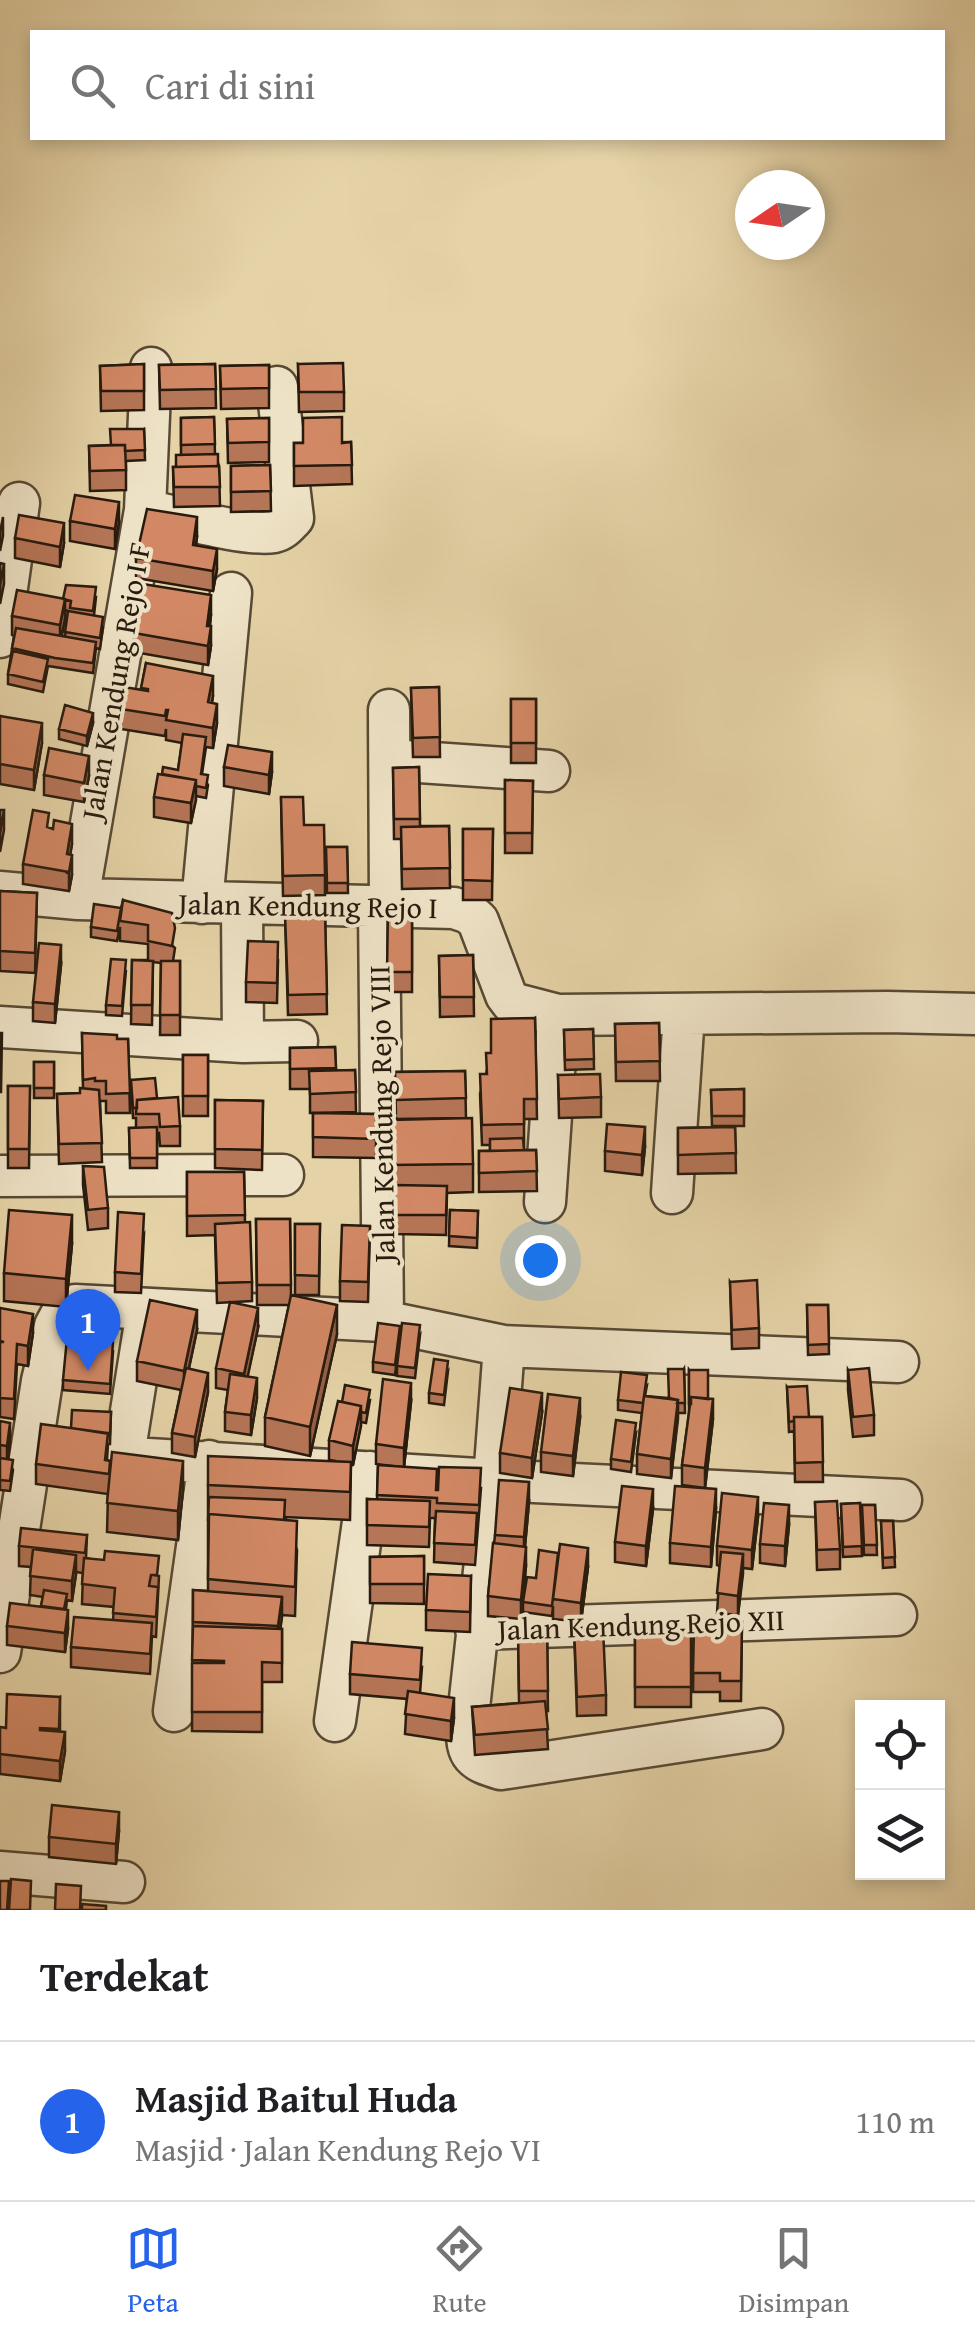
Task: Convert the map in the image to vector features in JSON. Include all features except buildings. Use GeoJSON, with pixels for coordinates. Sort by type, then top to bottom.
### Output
{"type":"FeatureCollection","features":[{"type":"Feature","properties":{"kind":"street"},"geometry":{"type":"LineString","coordinates":[[145,510],[151,368]]}},
{"type":"Feature","properties":{"kind":"street","name":"Jalan Kendung Rejo I F"},"geometry":{"type":"LineString","coordinates":[[78,899],[145,510],[257,533],[279,531],[286,526],[293,518],[277,387]]}},
{"type":"Feature","properties":{"kind":"street"},"geometry":{"type":"LineString","coordinates":[[0,637],[20,503]]}},
{"type":"Feature","properties":{"kind":"street"},"geometry":{"type":"LineString","coordinates":[[202,903],[230,593]]}},
{"type":"Feature","properties":{"kind":"street","name":"Jalan Kendung Rejo VIII"},"geometry":{"type":"LineString","coordinates":[[383,1321],[389,710]]}},
{"type":"Feature","properties":{"kind":"street"},"geometry":{"type":"LineString","coordinates":[[390,760],[549,771]]}},
{"type":"Feature","properties":{"kind":"street","name":"Jalan Kendung Rejo I"},"geometry":{"type":"LineString","coordinates":[[0,892],[78,899],[454,908],[478,921],[512,1003],[558,1014],[975,1014]]}},
{"type":"Feature","properties":{"kind":"street"},"geometry":{"type":"LineString","coordinates":[[242,904],[243,1042]]}},
{"type":"Feature","properties":{"kind":"street"},"geometry":{"type":"LineString","coordinates":[[545,1202],[558,1014]]}},
{"type":"Feature","properties":{"kind":"street"},"geometry":{"type":"LineString","coordinates":[[672,1193],[684,1014]]}},
{"type":"Feature","properties":{"kind":"street"},"geometry":{"type":"LineString","coordinates":[[0,1027],[243,1042],[297,1040]]}},
{"type":"Feature","properties":{"kind":"street"},"geometry":{"type":"LineString","coordinates":[[0,1176],[283,1175]]}},
{"type":"Feature","properties":{"kind":"street"},"geometry":{"type":"LineString","coordinates":[[0,1652],[8,1551],[42,1381],[37,1323],[75,1305],[383,1321],[504,1346],[898,1362]]}},
{"type":"Feature","properties":{"kind":"street"},"geometry":{"type":"LineString","coordinates":[[148,1308],[125,1449],[132,1458],[901,1500]]}},
{"type":"Feature","properties":{"kind":"street","name":"Jalan Kendung Rejo XII"},"geometry":{"type":"LineString","coordinates":[[504,1346],[494,1480],[476,1629],[896,1615]]}},
{"type":"Feature","properties":{"kind":"street"},"geometry":{"type":"LineString","coordinates":[[174,1711],[209,1461]]}},
{"type":"Feature","properties":{"kind":"street"},"geometry":{"type":"LineString","coordinates":[[335,1721],[370,1472]]}},
{"type":"Feature","properties":{"kind":"street"},"geometry":{"type":"LineString","coordinates":[[476,1629],[466,1745],[482,1764],[501,1769],[762,1729]]}},
{"type":"Feature","properties":{"kind":"street"},"geometry":{"type":"LineString","coordinates":[[0,1872],[124,1882]]}},
{"type":"Feature","properties":{"kind":"place","name":"Masjid Baitul Huda"},"geometry":{"type":"Point","coordinates":[88,1371]}}]}
